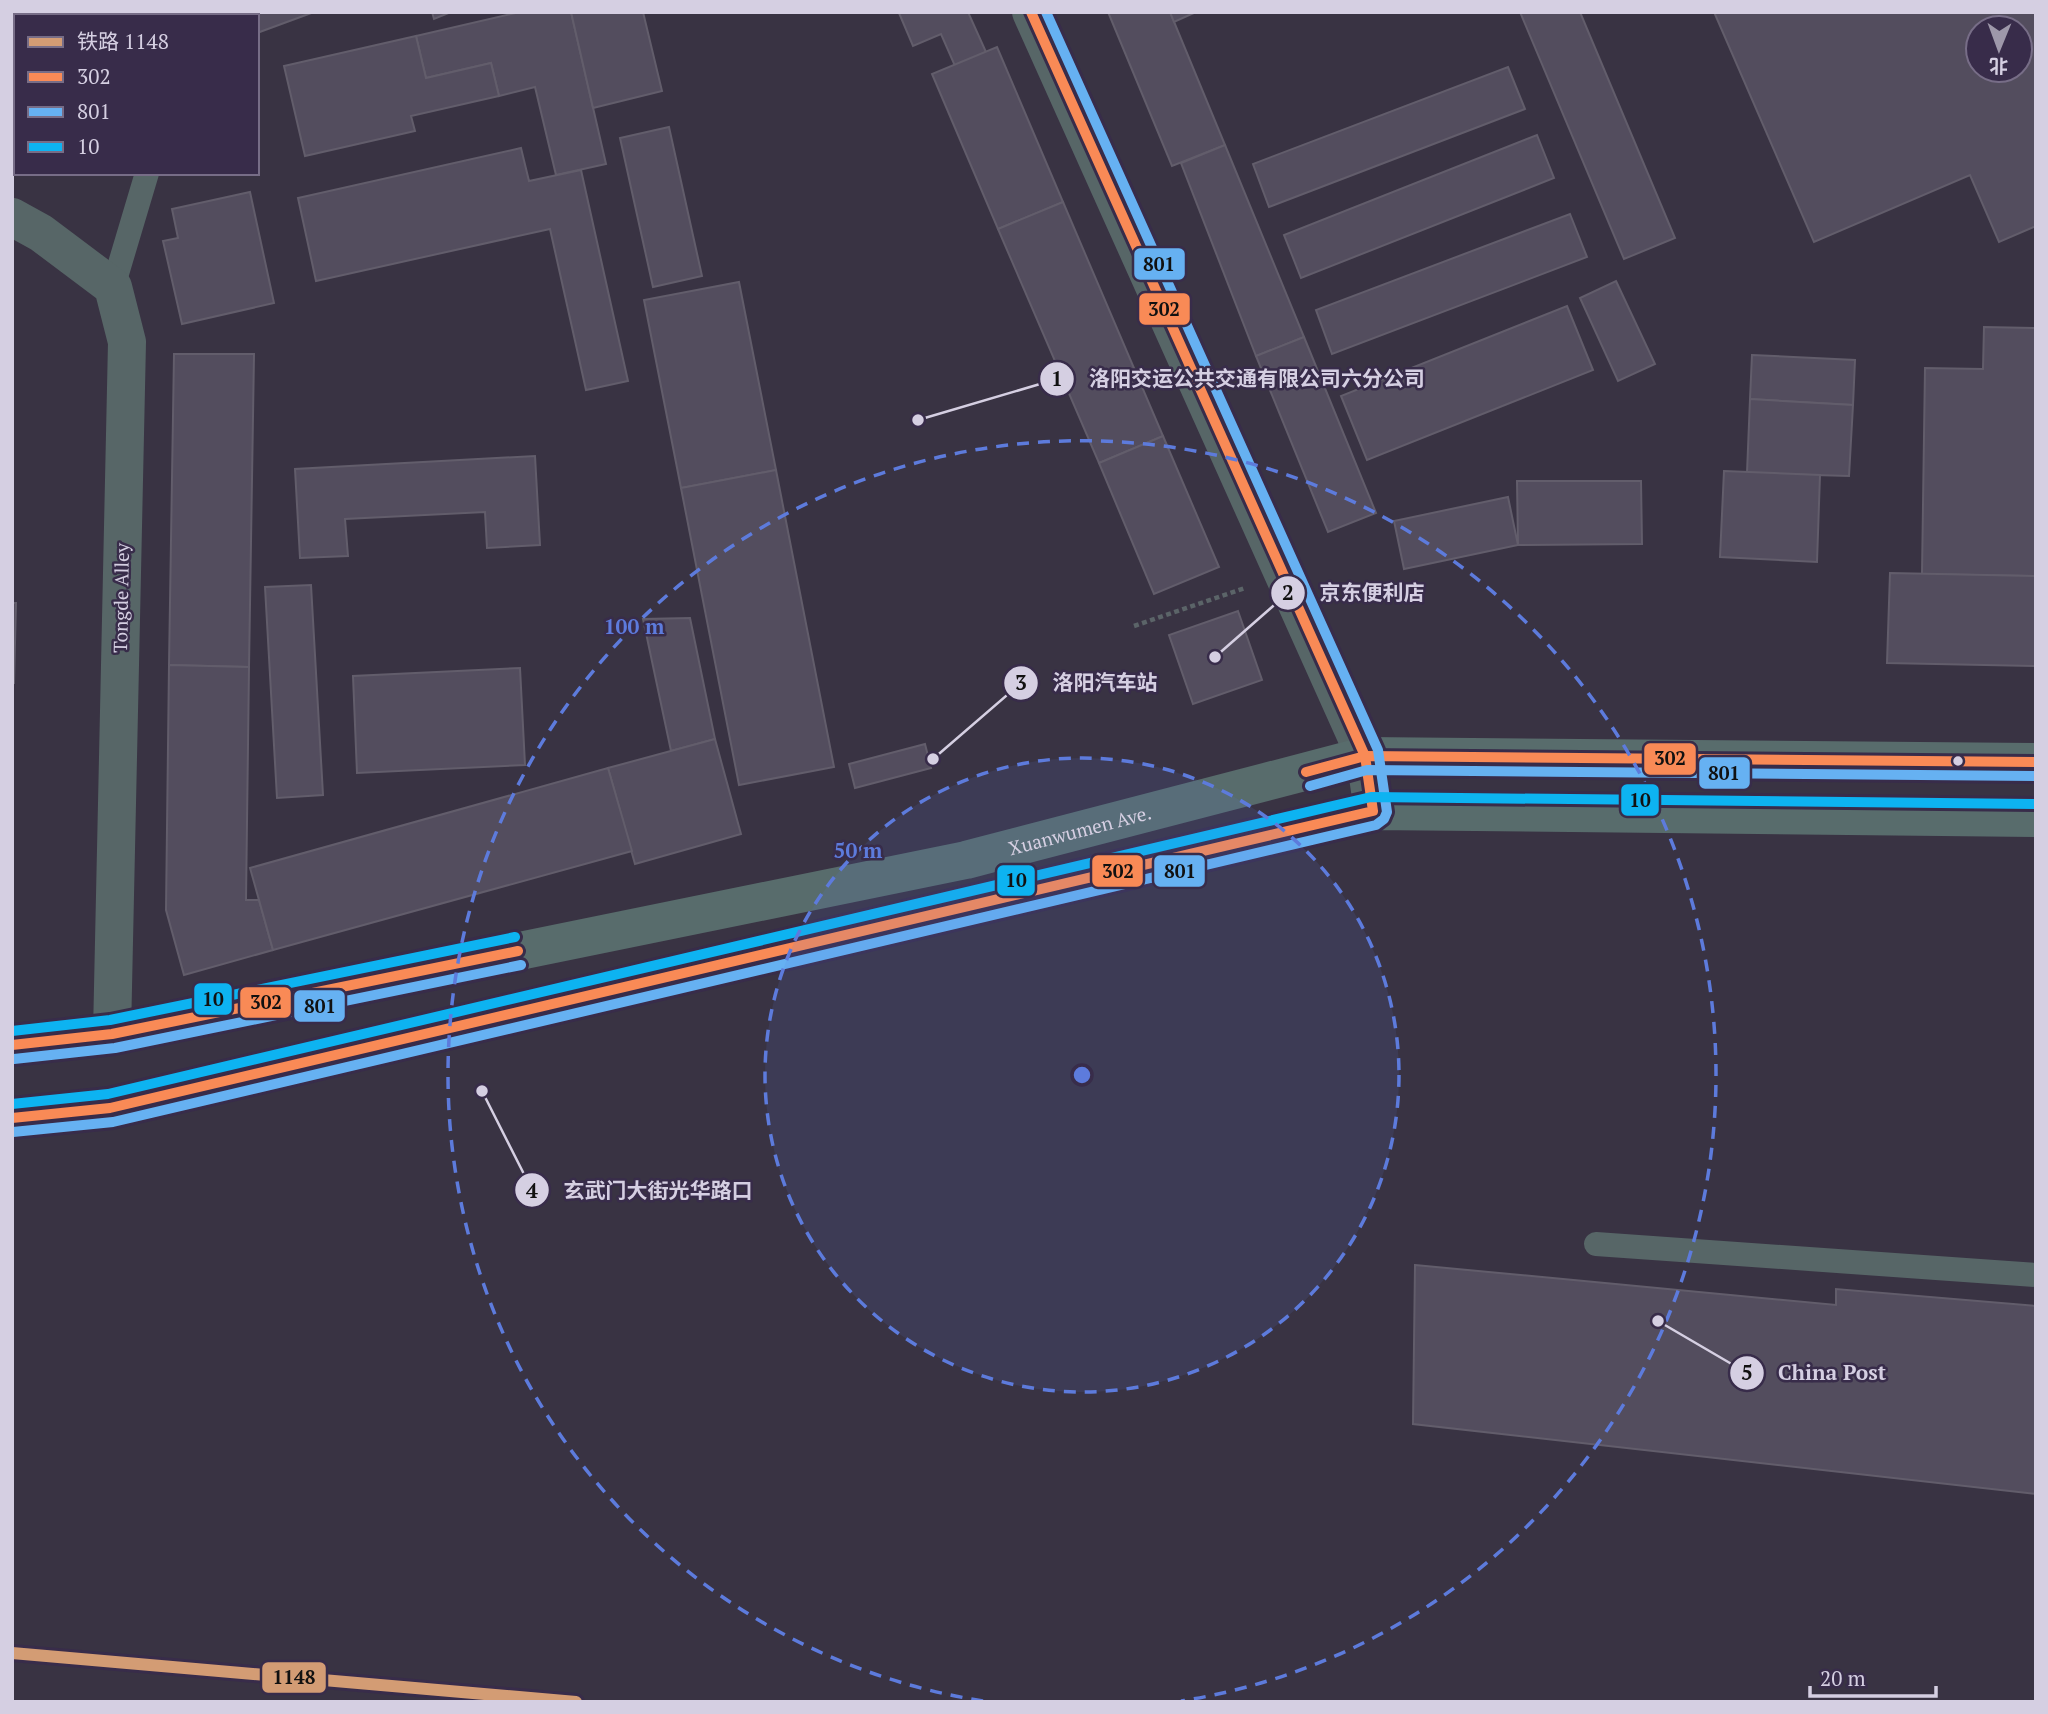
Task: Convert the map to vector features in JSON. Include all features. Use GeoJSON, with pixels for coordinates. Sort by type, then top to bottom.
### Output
{"type":"FeatureCollection","features":[{"type":"Feature","properties":{"kind":"main road","name":"Xuanwumen Ave."},"geometry":{"type":"LineString","coordinates":[[12,1045],[112,1034],[966,860],[1365,756],[2036,762]]}},
{"type":"Feature","properties":{"kind":"main road"},"geometry":{"type":"LineString","coordinates":[[12,1118],[110,1108],[1373,811],[2036,818]]}},
{"type":"Feature","properties":{"kind":"street"},"geometry":{"type":"LineString","coordinates":[[1031,12],[1365,756],[1373,811]]}},
{"type":"Feature","properties":{"kind":"street"},"geometry":{"type":"LineString","coordinates":[[12,218],[41,233],[113,287]]}},
{"type":"Feature","properties":{"kind":"street","name":"Tongde Alley"},"geometry":{"type":"LineString","coordinates":[[112,1034],[127,342],[113,287]]}},
{"type":"Feature","properties":{"kind":"lane"},"geometry":{"type":"LineString","coordinates":[[113,287],[147,175]]}},
{"type":"Feature","properties":{"kind":"lane"},"geometry":{"type":"LineString","coordinates":[[1596,1244],[2036,1275]]}},
{"type":"Feature","properties":{"kind":"path"},"geometry":{"type":"LineString","coordinates":[[1134,626],[1282,575]]}},
{"type":"Feature","properties":{"kind":"building"},"geometry":{"type":"Polygon","coordinates":[[[314,12],[259,32],[259,14],[144,14],[314,12]]]}},
{"type":"Feature","properties":{"kind":"building"},"geometry":{"type":"Polygon","coordinates":[[[432,12],[451,12],[434,19],[432,12]]]}},
{"type":"Feature","properties":{"kind":"building"},"geometry":{"type":"Polygon","coordinates":[[[520,12],[571,12],[606,164],[556,175],[535,87],[499,96],[491,63],[426,78],[416,36],[520,12]]]}},
{"type":"Feature","properties":{"kind":"building"},"geometry":{"type":"Polygon","coordinates":[[[571,12],[643,12],[662,91],[593,108],[571,12]]]}},
{"type":"Feature","properties":{"kind":"building"},"geometry":{"type":"Polygon","coordinates":[[[968,12],[986,52],[955,66],[941,34],[913,46],[899,13],[968,12]]]}},
{"type":"Feature","properties":{"kind":"building"},"geometry":{"type":"Polygon","coordinates":[[[1108,12],[1170,12],[1225,145],[1172,166],[1108,12]]]}},
{"type":"Feature","properties":{"kind":"building"},"geometry":{"type":"Polygon","coordinates":[[[1170,12],[1196,12],[1174,22],[1170,12]]]}},
{"type":"Feature","properties":{"kind":"building"},"geometry":{"type":"Polygon","coordinates":[[[1520,12],[1580,12],[1675,238],[1624,259],[1520,12]]]}},
{"type":"Feature","properties":{"kind":"building"},"geometry":{"type":"Polygon","coordinates":[[[1714,12],[2036,12],[2036,226],[1999,242],[1970,175],[1814,242],[1714,12]]]}},
{"type":"Feature","properties":{"kind":"building"},"geometry":{"type":"Polygon","coordinates":[[[416,36],[426,78],[491,63],[499,96],[411,116],[415,131],[305,156],[284,66],[416,36]]]}},
{"type":"Feature","properties":{"kind":"building"},"geometry":{"type":"Polygon","coordinates":[[[997,47],[1063,202],[998,229],[932,74],[997,47]]]}},
{"type":"Feature","properties":{"kind":"building"},"geometry":{"type":"Polygon","coordinates":[[[14,63],[12,160],[12,64],[14,63]]]}},
{"type":"Feature","properties":{"kind":"building"},"geometry":{"type":"Polygon","coordinates":[[[1508,67],[1525,109],[1269,207],[1253,164],[1508,67]]]}},
{"type":"Feature","properties":{"kind":"building"},"geometry":{"type":"Polygon","coordinates":[[[669,127],[702,276],[653,287],[620,138],[669,127]]]}},
{"type":"Feature","properties":{"kind":"building"},"geometry":{"type":"Polygon","coordinates":[[[1537,135],[1554,178],[1301,278],[1284,235],[1537,135]]]}},
{"type":"Feature","properties":{"kind":"building"},"geometry":{"type":"Polygon","coordinates":[[[1225,145],[1304,337],[1256,356],[1181,163],[1225,145]]]}},
{"type":"Feature","properties":{"kind":"building"},"geometry":{"type":"Polygon","coordinates":[[[521,148],[529,181],[581,170],[628,381],[586,390],[550,229],[316,281],[298,198],[521,148]]]}},
{"type":"Feature","properties":{"kind":"building"},"geometry":{"type":"Polygon","coordinates":[[[250,192],[274,303],[182,324],[163,241],[178,238],[172,209],[250,192]]]}},
{"type":"Feature","properties":{"kind":"building"},"geometry":{"type":"Polygon","coordinates":[[[1063,202],[1163,436],[1099,463],[998,229],[1063,202]]]}},
{"type":"Feature","properties":{"kind":"building"},"geometry":{"type":"Polygon","coordinates":[[[1570,214],[1587,257],[1332,354],[1316,310],[1570,214]]]}},
{"type":"Feature","properties":{"kind":"building"},"geometry":{"type":"Polygon","coordinates":[[[1616,281],[1655,364],[1618,381],[1580,298],[1616,281]]]}},
{"type":"Feature","properties":{"kind":"building"},"geometry":{"type":"Polygon","coordinates":[[[739,282],[776,470],[681,488],[644,300],[739,282]]]}},
{"type":"Feature","properties":{"kind":"building"},"geometry":{"type":"Polygon","coordinates":[[[1567,306],[1593,370],[1367,460],[1341,396],[1567,306]]]}},
{"type":"Feature","properties":{"kind":"building"},"geometry":{"type":"Polygon","coordinates":[[[1984,327],[2036,328],[2036,576],[1922,574],[1925,368],[1983,369],[1984,327]]]}},
{"type":"Feature","properties":{"kind":"building"},"geometry":{"type":"Polygon","coordinates":[[[1304,337],[1376,513],[1328,532],[1256,356],[1304,337]]]}},
{"type":"Feature","properties":{"kind":"building"},"geometry":{"type":"Polygon","coordinates":[[[174,354],[254,354],[249,667],[169,665],[174,354]]]}},
{"type":"Feature","properties":{"kind":"building"},"geometry":{"type":"Polygon","coordinates":[[[1752,355],[1855,360],[1853,405],[1750,399],[1752,355]]]}},
{"type":"Feature","properties":{"kind":"building"},"geometry":{"type":"Polygon","coordinates":[[[1750,399],[1853,405],[1849,476],[1747,473],[1750,399]]]}},
{"type":"Feature","properties":{"kind":"building"},"geometry":{"type":"Polygon","coordinates":[[[1163,436],[1219,567],[1154,594],[1099,463],[1163,436]]]}},
{"type":"Feature","properties":{"kind":"building"},"geometry":{"type":"Polygon","coordinates":[[[535,456],[540,545],[487,548],[485,512],[345,519],[348,556],[300,558],[295,469],[535,456]]]}},
{"type":"Feature","properties":{"kind":"building"},"geometry":{"type":"Polygon","coordinates":[[[776,470],[834,767],[739,785],[681,488],[776,470]]]}},
{"type":"Feature","properties":{"kind":"building"},"geometry":{"type":"Polygon","coordinates":[[[1724,471],[1820,475],[1817,562],[1720,557],[1724,471]]]}},
{"type":"Feature","properties":{"kind":"building"},"geometry":{"type":"Polygon","coordinates":[[[1517,481],[1641,481],[1642,544],[1518,545],[1517,481]]]}},
{"type":"Feature","properties":{"kind":"building"},"geometry":{"type":"Polygon","coordinates":[[[1508,497],[1518,545],[1404,569],[1394,521],[1508,497]]]}},
{"type":"Feature","properties":{"kind":"building"},"geometry":{"type":"Polygon","coordinates":[[[1890,573],[2036,576],[2036,666],[1887,663],[1890,573]]]}},
{"type":"Feature","properties":{"kind":"building"},"geometry":{"type":"Polygon","coordinates":[[[311,585],[323,795],[277,798],[265,587],[311,585]]]}},
{"type":"Feature","properties":{"kind":"building"},"geometry":{"type":"Polygon","coordinates":[[[12,603],[16,603],[14,683],[12,683],[12,603]]]}},
{"type":"Feature","properties":{"kind":"building"},"geometry":{"type":"Polygon","coordinates":[[[1238,611],[1262,680],[1193,704],[1169,635],[1238,611]]]}},
{"type":"Feature","properties":{"kind":"building"},"geometry":{"type":"Polygon","coordinates":[[[690,618],[715,739],[671,751],[643,619],[690,618]]]}},
{"type":"Feature","properties":{"kind":"building"},"geometry":{"type":"Polygon","coordinates":[[[169,665],[249,667],[246,900],[259,900],[273,950],[184,975],[166,910],[169,665]]]}},
{"type":"Feature","properties":{"kind":"building"},"geometry":{"type":"Polygon","coordinates":[[[520,668],[525,765],[357,773],[353,676],[520,668]]]}},
{"type":"Feature","properties":{"kind":"building"},"geometry":{"type":"Polygon","coordinates":[[[715,739],[741,834],[635,864],[608,768],[715,739]]]}},
{"type":"Feature","properties":{"kind":"building"},"geometry":{"type":"Polygon","coordinates":[[[925,744],[931,768],[855,788],[849,764],[925,744]]]}},
{"type":"Feature","properties":{"kind":"building"},"geometry":{"type":"Polygon","coordinates":[[[608,768],[632,851],[273,950],[250,868],[608,768]]]}},
{"type":"Feature","properties":{"kind":"building"},"geometry":{"type":"Polygon","coordinates":[[[1415,1265],[1836,1305],[1836,1289],[2036,1306],[2036,1494],[1413,1424],[1415,1265]]]}},
{"type":"Feature","properties":{"kind":"rail line","name":"1148"},"geometry":{"type":"LineString","coordinates":[[12,1653],[576,1702]]}},
{"type":"Feature","properties":{"kind":"transit line","name":"302"},"geometry":{"type":"LineString","coordinates":[[12,1118],[110,1108],[1373,811],[1365,756],[1031,12]]}},
{"type":"Feature","properties":{"kind":"transit line","name":"801"},"geometry":{"type":"LineString","coordinates":[[13,1132],[113,1122],[1376,825],[1384,819],[1387,812],[1378,750],[1046,12]]}},
{"type":"Feature","properties":{"kind":"transit line","name":"302"},"geometry":{"type":"LineString","coordinates":[[1306,772],[1365,756],[2036,762]]}},
{"type":"Feature","properties":{"kind":"transit line","name":"801"},"geometry":{"type":"LineString","coordinates":[[1310,786],[1367,770],[2036,776]]}},
{"type":"Feature","properties":{"kind":"transit line","name":"10"},"geometry":{"type":"LineString","coordinates":[[12,1104],[108,1094],[1371,797],[2036,804]]}},
{"type":"Feature","properties":{"kind":"transit line","name":"10"},"geometry":{"type":"LineString","coordinates":[[12,1031],[110,1020],[515,937]]}},
{"type":"Feature","properties":{"kind":"transit line","name":"302"},"geometry":{"type":"LineString","coordinates":[[12,1045],[112,1034],[518,951]]}},
{"type":"Feature","properties":{"kind":"transit line","name":"801"},"geometry":{"type":"LineString","coordinates":[[14,1059],[115,1048],[521,965]]}},
{"type":"Feature","properties":{"kind":"place","name":"洛阳交运公共交通有限公司六分公司"},"geometry":{"type":"Point","coordinates":[918,420]}},
{"type":"Feature","properties":{"kind":"place","name":"京东便利店"},"geometry":{"type":"Point","coordinates":[1215,657]}},
{"type":"Feature","properties":{"kind":"place","name":"洛阳汽车站"},"geometry":{"type":"Point","coordinates":[933,759]}},
{"type":"Feature","properties":{"kind":"place","name":"玄武门大街光华路口"},"geometry":{"type":"Point","coordinates":[482,1091]}},
{"type":"Feature","properties":{"kind":"place","name":"China Post"},"geometry":{"type":"Point","coordinates":[1658,1321]}}]}
